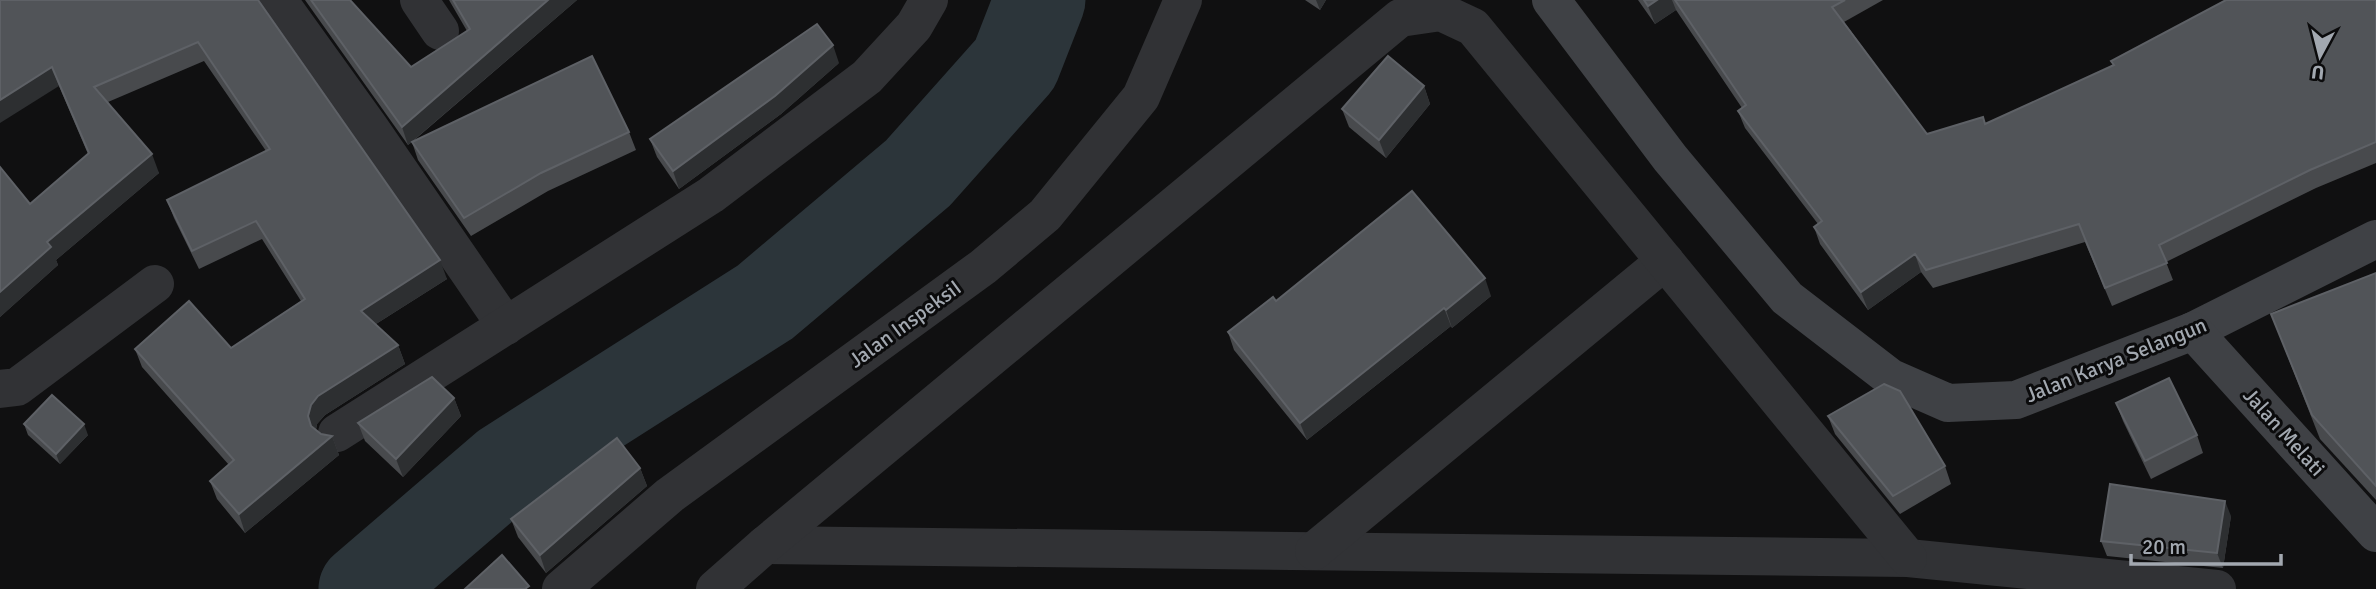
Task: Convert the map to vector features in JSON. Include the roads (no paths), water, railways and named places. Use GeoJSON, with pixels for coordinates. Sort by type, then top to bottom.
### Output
{"type":"FeatureCollection","features":[{"type":"Feature","properties":{"kind":"main road","name":"Jalan Karya Selangun"},"geometry":{"type":"LineString","coordinates":[[1551,0],[1670,158],[1787,299],[1891,379],[1948,403],[2017,400],[2193,331],[2376,239]]}},
{"type":"Feature","properties":{"kind":"main road","name":"Jalan Melati"},"geometry":{"type":"LineString","coordinates":[[2193,331],[2376,533]]}},
{"type":"Feature","properties":{"kind":"street"},"geometry":{"type":"LineString","coordinates":[[278,0],[506,326]]}},
{"type":"Feature","properties":{"kind":"street"},"geometry":{"type":"LineString","coordinates":[[419,0],[440,31]]}},
{"type":"Feature","properties":{"kind":"street"},"geometry":{"type":"LineString","coordinates":[[337,433],[711,195],[867,77],[914,26],[929,0]]}},
{"type":"Feature","properties":{"kind":"street","name":"Jalan InspeksiI"},"geometry":{"type":"LineString","coordinates":[[561,589],[670,495],[984,267],[1045,215],[1141,97],[1183,0]]}},
{"type":"Feature","properties":{"kind":"street"},"geometry":{"type":"LineString","coordinates":[[715,589],[1400,18],[1441,12],[1473,27],[1908,558]]}},
{"type":"Feature","properties":{"kind":"street"},"geometry":{"type":"LineString","coordinates":[[1314,551],[1665,261]]}},
{"type":"Feature","properties":{"kind":"street"},"geometry":{"type":"LineString","coordinates":[[0,389],[17,387],[155,284]]}},
{"type":"Feature","properties":{"kind":"street"},"geometry":{"type":"LineString","coordinates":[[765,545],[1908,558],[2217,589]]}},
{"type":"Feature","properties":{"kind":"waterway"},"geometry":{"type":"LineString","coordinates":[[364,589],[506,467],[765,302],[918,173],[1015,64],[1040,0]]}}]}
